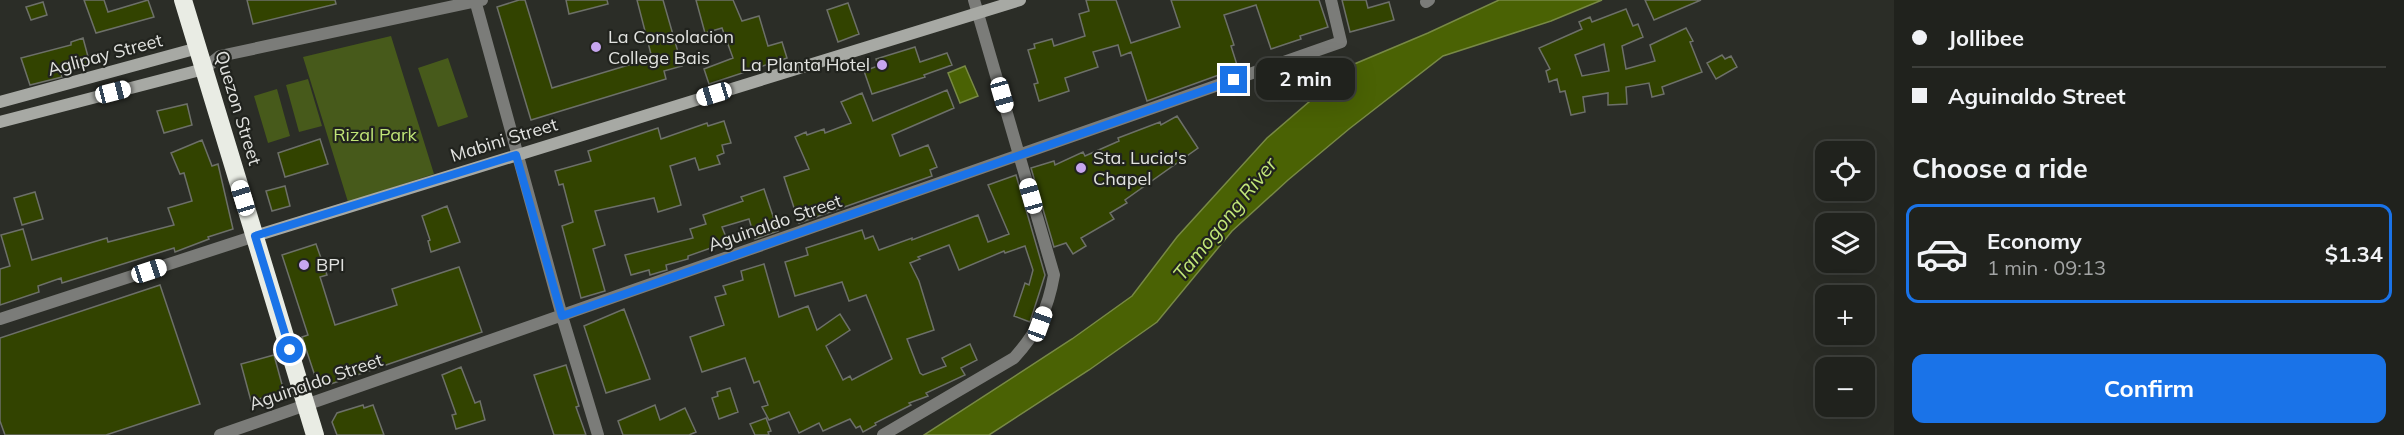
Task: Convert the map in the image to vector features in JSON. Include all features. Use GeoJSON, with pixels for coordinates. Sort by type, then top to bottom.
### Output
{"type":"FeatureCollection","features":[{"type":"Feature","properties":{"kind":"highway","name":"Quezon Street"},"geometry":{"type":"LineString","coordinates":[[183,0],[315,435]]}},
{"type":"Feature","properties":{"kind":"street"},"geometry":{"type":"LineString","coordinates":[[884,435],[1014,358],[1028,344],[1040,324],[1050,298],[1054,275],[974,0]]}},
{"type":"Feature","properties":{"kind":"street","name":"Mabini Street"},"geometry":{"type":"LineString","coordinates":[[0,319],[255,236],[1020,0]]}},
{"type":"Feature","properties":{"kind":"street","name":"Aguinaldo Street"},"geometry":{"type":"LineString","coordinates":[[220,435],[1341,42],[1330,0]]}},
{"type":"Feature","properties":{"kind":"street"},"geometry":{"type":"LineString","coordinates":[[478,1],[516,155],[598,435]]}},
{"type":"Feature","properties":{"kind":"street","name":"Aglipay Street"},"geometry":{"type":"LineString","coordinates":[[0,122],[204,69],[220,56],[478,1]]}},
{"type":"Feature","properties":{"kind":"street"},"geometry":{"type":"LineString","coordinates":[[198,48],[220,56]]}},
{"type":"Feature","properties":{"kind":"street","name":"Aglipay Street"},"geometry":{"type":"LineString","coordinates":[[0,102],[198,48]]}},
{"type":"Feature","properties":{"kind":"green space","name":"Rizal Park"},"geometry":{"type":"Polygon","coordinates":[[[391,36],[434,174],[348,202],[303,57],[391,36]]]}},
{"type":"Feature","properties":{"kind":"green space"},"geometry":{"type":"Polygon","coordinates":[[[448,58],[468,117],[438,127],[418,68],[448,58]]]}},
{"type":"Feature","properties":{"kind":"green space"},"geometry":{"type":"Polygon","coordinates":[[[308,79],[322,126],[299,132],[286,85],[308,79]]]}},
{"type":"Feature","properties":{"kind":"green space"},"geometry":{"type":"Polygon","coordinates":[[[277,89],[290,136],[268,143],[254,96],[277,89]]]}},
{"type":"Feature","properties":{"kind":"water","name":"Tamogong River"},"geometry":{"type":"Polygon","coordinates":[[[1499,0],[1602,0],[1551,21],[1443,56],[1349,129],[1232,231],[1157,322],[1089,370],[989,435],[924,435],[1072,339],[1132,296],[1177,237],[1267,138],[1352,65],[1499,0]]]}},
{"type":"Feature","properties":{"kind":"water"},"geometry":{"type":"Polygon","coordinates":[[[965,66],[978,96],[960,103],[948,73],[965,66]]]}},
{"type":"Feature","properties":{"kind":"building"},"geometry":{"type":"Polygon","coordinates":[[[84,0],[104,0],[108,12],[148,0],[154,17],[96,33],[84,0]]]}},
{"type":"Feature","properties":{"kind":"building"},"geometry":{"type":"Polygon","coordinates":[[[247,0],[335,0],[336,4],[253,24],[247,0]]]}},
{"type":"Feature","properties":{"kind":"building"},"geometry":{"type":"Polygon","coordinates":[[[525,0],[552,88],[652,58],[637,0],[663,0],[682,66],[664,71],[666,79],[531,120],[497,7],[525,0]]]}},
{"type":"Feature","properties":{"kind":"building"},"geometry":{"type":"Polygon","coordinates":[[[566,0],[607,0],[608,4],[569,14],[566,0]]]}},
{"type":"Feature","properties":{"kind":"building"},"geometry":{"type":"Polygon","coordinates":[[[696,0],[733,0],[742,21],[759,16],[768,46],[782,42],[787,58],[709,84],[704,69],[733,58],[722,28],[705,33],[696,0]]]}},
{"type":"Feature","properties":{"kind":"building"},"geometry":{"type":"Polygon","coordinates":[[[1086,0],[1116,0],[1131,43],[1180,27],[1171,0],[1319,0],[1328,27],[1271,49],[1256,5],[1224,15],[1234,45],[1231,46],[1238,68],[1147,101],[1131,52],[1121,56],[1118,45],[1093,52],[1098,67],[1065,78],[1069,91],[1039,101],[1034,84],[1038,83],[1028,50],[1035,48],[1034,44],[1052,39],[1054,46],[1085,36],[1079,14],[1089,11],[1086,0]]]}},
{"type":"Feature","properties":{"kind":"building"},"geometry":{"type":"Polygon","coordinates":[[[1342,0],[1366,0],[1368,8],[1389,2],[1394,20],[1350,32],[1342,0]]]}},
{"type":"Feature","properties":{"kind":"building"},"geometry":{"type":"Polygon","coordinates":[[[1645,0],[1701,0],[1654,20],[1645,0]]]}},
{"type":"Feature","properties":{"kind":"building"},"geometry":{"type":"Polygon","coordinates":[[[43,2],[47,15],[31,20],[26,7],[43,2]]]}},
{"type":"Feature","properties":{"kind":"building"},"geometry":{"type":"Polygon","coordinates":[[[848,3],[859,34],[838,42],[827,10],[848,3]]]}},
{"type":"Feature","properties":{"kind":"building"},"geometry":{"type":"Polygon","coordinates":[[[1626,9],[1633,26],[1638,24],[1643,37],[1622,46],[1626,69],[1655,61],[1650,45],[1686,28],[1693,41],[1690,42],[1702,72],[1662,87],[1664,94],[1652,97],[1649,83],[1626,87],[1627,104],[1608,105],[1608,93],[1583,97],[1585,112],[1571,115],[1565,91],[1560,92],[1557,79],[1549,82],[1546,71],[1550,69],[1539,48],[1582,29],[1579,22],[1590,17],[1592,22],[1626,9]],[[1604,44],[1575,55],[1582,76],[1609,71],[1604,44]]]}},
{"type":"Feature","properties":{"kind":"building"},"geometry":{"type":"Polygon","coordinates":[[[83,38],[90,64],[61,74],[62,77],[30,85],[21,58],[71,45],[71,42],[83,38]]]}},
{"type":"Feature","properties":{"kind":"building"},"geometry":{"type":"Polygon","coordinates":[[[915,47],[920,62],[947,53],[952,65],[924,75],[925,77],[872,94],[864,71],[878,66],[876,59],[915,47]]]}},
{"type":"Feature","properties":{"kind":"building"},"geometry":{"type":"Polygon","coordinates":[[[1722,55],[1725,59],[1731,56],[1737,67],[1716,79],[1707,63],[1722,55]]]}},
{"type":"Feature","properties":{"kind":"building"},"geometry":{"type":"Polygon","coordinates":[[[947,90],[954,108],[892,135],[900,156],[928,145],[937,167],[930,170],[932,176],[799,223],[784,177],[809,169],[795,137],[806,132],[807,135],[824,129],[825,133],[851,123],[841,102],[862,93],[873,121],[947,90]]]}},
{"type":"Feature","properties":{"kind":"building"},"geometry":{"type":"Polygon","coordinates":[[[187,104],[192,125],[164,133],[157,111],[187,104]]]}},
{"type":"Feature","properties":{"kind":"building"},"geometry":{"type":"Polygon","coordinates":[[[1177,116],[1198,148],[1125,200],[1127,203],[1110,213],[1114,219],[1081,238],[1086,246],[1073,254],[1066,243],[1054,247],[1031,168],[1054,161],[1055,165],[1083,152],[1085,156],[1119,141],[1118,138],[1160,122],[1161,125],[1177,116]]]}},
{"type":"Feature","properties":{"kind":"building"},"geometry":{"type":"Polygon","coordinates":[[[724,121],[731,143],[722,145],[724,153],[717,156],[720,164],[699,170],[695,158],[670,166],[681,205],[658,212],[654,198],[595,211],[605,245],[593,249],[605,291],[581,298],[562,226],[573,222],[563,184],[559,185],[555,171],[591,161],[588,151],[658,128],[661,139],[707,123],[708,126],[724,121]]]}},
{"type":"Feature","properties":{"kind":"building"},"geometry":{"type":"Polygon","coordinates":[[[320,139],[328,164],[285,177],[278,153],[320,139]]]}},
{"type":"Feature","properties":{"kind":"building"},"geometry":{"type":"Polygon","coordinates":[[[202,140],[212,166],[218,164],[233,229],[175,252],[174,248],[62,283],[61,278],[38,286],[39,292],[0,305],[0,269],[10,266],[1,235],[23,229],[32,260],[107,238],[108,242],[174,225],[168,208],[192,201],[184,173],[180,174],[171,153],[202,140]]]}},
{"type":"Feature","properties":{"kind":"building"},"geometry":{"type":"Polygon","coordinates":[[[1016,175],[1045,275],[1030,322],[1014,316],[1025,283],[1029,285],[1033,270],[1025,246],[1005,253],[1004,251],[959,270],[949,245],[918,257],[920,259],[910,263],[919,281],[934,330],[907,339],[920,373],[923,375],[946,366],[942,358],[970,344],[977,360],[961,368],[965,375],[926,393],[928,396],[909,403],[911,405],[875,423],[876,425],[863,432],[860,426],[856,428],[850,419],[823,431],[819,423],[799,433],[789,412],[769,420],[762,407],[768,405],[759,381],[754,383],[745,358],[702,372],[690,337],[724,325],[715,297],[726,294],[723,286],[743,280],[741,271],[764,264],[779,317],[808,306],[817,330],[840,314],[850,330],[826,346],[843,380],[850,376],[852,380],[892,359],[866,295],[849,301],[842,282],[795,296],[785,262],[808,255],[806,248],[862,230],[865,239],[873,236],[879,250],[978,215],[988,242],[1009,234],[988,185],[1016,175]]]}},
{"type":"Feature","properties":{"kind":"building"},"geometry":{"type":"Polygon","coordinates":[[[285,186],[290,206],[272,211],[266,191],[285,186]]]}},
{"type":"Feature","properties":{"kind":"building"},"geometry":{"type":"Polygon","coordinates":[[[764,189],[778,231],[755,239],[749,219],[722,227],[728,242],[688,256],[688,259],[666,265],[667,270],[650,275],[649,270],[631,275],[625,255],[693,238],[690,229],[706,224],[703,215],[743,201],[741,197],[764,189]]]}},
{"type":"Feature","properties":{"kind":"building"},"geometry":{"type":"Polygon","coordinates":[[[35,192],[43,219],[22,225],[14,198],[35,192]]]}},
{"type":"Feature","properties":{"kind":"building"},"geometry":{"type":"Polygon","coordinates":[[[447,206],[460,242],[431,252],[428,241],[430,240],[422,216],[447,206]]]}},
{"type":"Feature","properties":{"kind":"building"},"geometry":{"type":"Polygon","coordinates":[[[316,244],[327,275],[320,277],[335,325],[397,305],[392,289],[459,267],[482,332],[319,388],[302,337],[308,335],[282,255],[316,244]]]}},
{"type":"Feature","properties":{"kind":"building"},"geometry":{"type":"Polygon","coordinates":[[[160,285],[200,404],[106,435],[5,435],[0,421],[0,338],[160,285]]]}},
{"type":"Feature","properties":{"kind":"building"},"geometry":{"type":"Polygon","coordinates":[[[624,309],[650,379],[606,393],[584,326],[624,309]]]}},
{"type":"Feature","properties":{"kind":"building"},"geometry":{"type":"Polygon","coordinates":[[[274,355],[284,392],[251,401],[241,364],[274,355]]]}},
{"type":"Feature","properties":{"kind":"building"},"geometry":{"type":"Polygon","coordinates":[[[566,365],[579,406],[576,407],[586,435],[554,435],[534,375],[566,365]]]}},
{"type":"Feature","properties":{"kind":"building"},"geometry":{"type":"Polygon","coordinates":[[[461,367],[475,403],[480,401],[485,420],[456,429],[452,415],[456,414],[442,375],[461,367]]]}},
{"type":"Feature","properties":{"kind":"building"},"geometry":{"type":"Polygon","coordinates":[[[730,388],[738,412],[719,419],[712,398],[718,396],[717,392],[730,388]]]}},
{"type":"Feature","properties":{"kind":"building"},"geometry":{"type":"Polygon","coordinates":[[[363,405],[364,408],[373,405],[384,435],[337,435],[332,422],[337,413],[363,405]]]}},
{"type":"Feature","properties":{"kind":"building"},"geometry":{"type":"Polygon","coordinates":[[[655,405],[660,420],[685,408],[696,432],[689,435],[623,435],[618,421],[655,405]]]}},
{"type":"Feature","properties":{"kind":"building"},"geometry":{"type":"Polygon","coordinates":[[[766,418],[771,431],[768,432],[769,435],[755,435],[750,424],[766,418]]]}},
{"type":"Feature","properties":{"kind":"place","name":"La Consolacion College Bais"},"geometry":{"type":"Point","coordinates":[596,47]}},
{"type":"Feature","properties":{"kind":"place","name":"La Planta Hotel"},"geometry":{"type":"Point","coordinates":[882,65]}},
{"type":"Feature","properties":{"kind":"place","name":"Sta. Lucia's Chapel"},"geometry":{"type":"Point","coordinates":[1081,168]}},
{"type":"Feature","properties":{"kind":"place","name":"BPI"},"geometry":{"type":"Point","coordinates":[304,265]}},
{"type":"Feature","properties":{"kind":"route"},"geometry":{"type":"LineString","coordinates":[[290,350],[255,236],[516,155],[562,316],[1234,80]]}}]}
